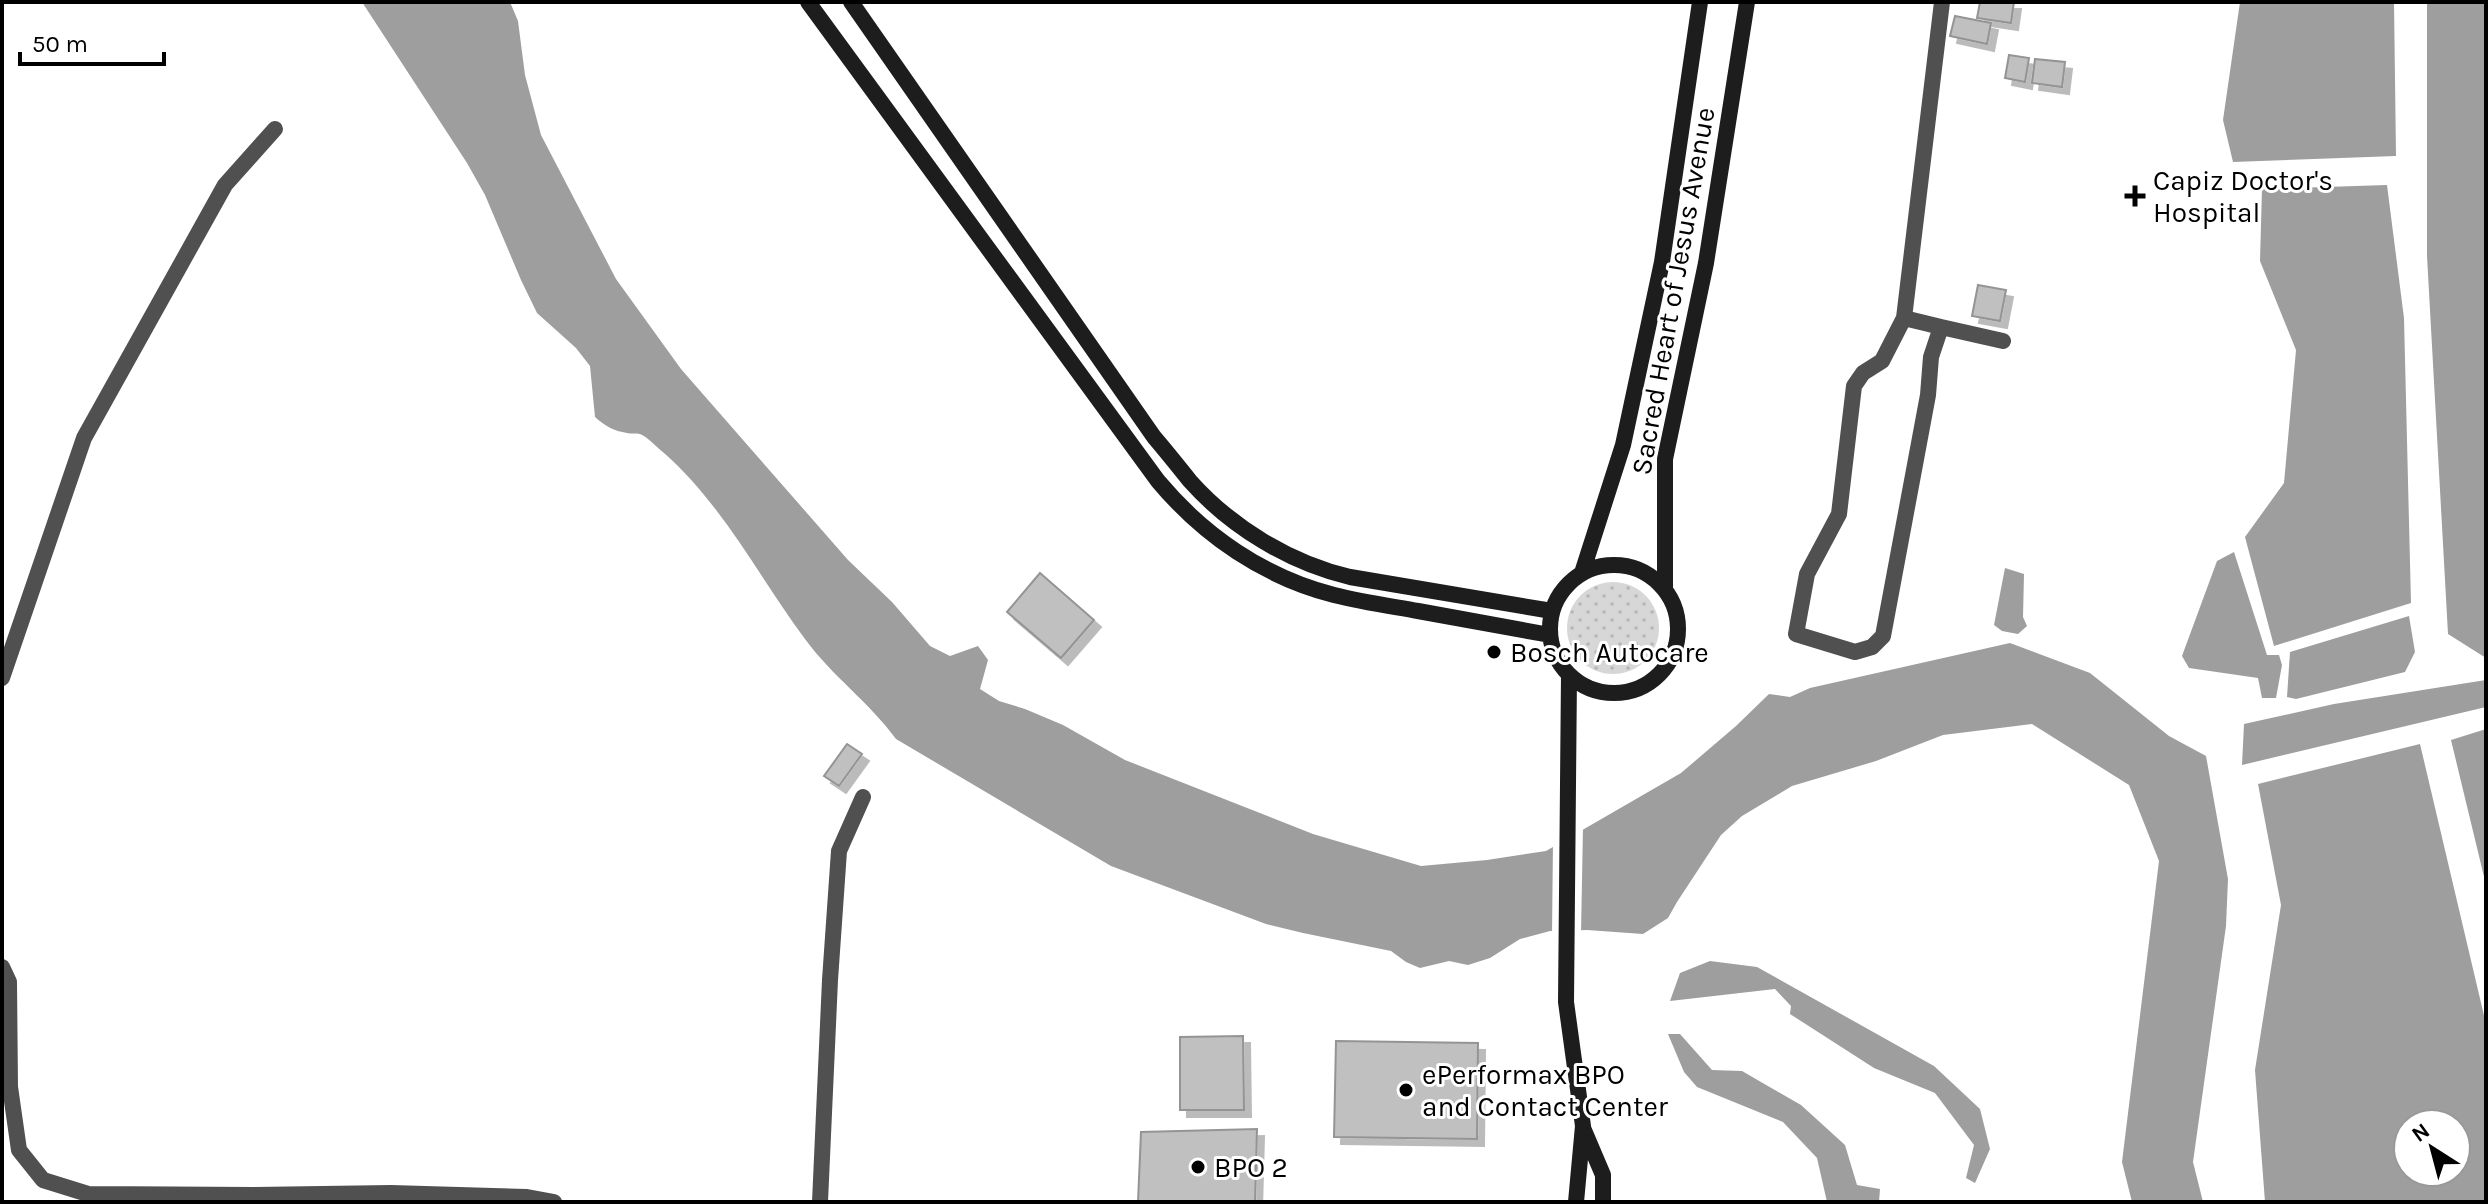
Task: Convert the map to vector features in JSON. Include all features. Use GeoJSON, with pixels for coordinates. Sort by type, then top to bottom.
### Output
{"type":"FeatureCollection","features":[{"type":"Feature","properties":{"kind":"main road"},"geometry":{"type":"LineString","coordinates":[[808,2],[1158,481],[1201,526],[1253,562],[1316,590],[1550,635]]}},
{"type":"Feature","properties":{"kind":"main road"},"geometry":{"type":"LineString","coordinates":[[851,2],[1154,437],[1215,505],[1254,534],[1319,569],[1552,611]]}},
{"type":"Feature","properties":{"kind":"main road","name":"Sacred Heart of Jesus Avenue"},"geometry":{"type":"LineString","coordinates":[[1582,573],[1623,445],[1662,262],[1700,2]]}},
{"type":"Feature","properties":{"kind":"main road","name":"Sacred Heart of Jesus Avenue"},"geometry":{"type":"LineString","coordinates":[[1665,589],[1665,459],[1706,263],[1747,2]]}},
{"type":"Feature","properties":{"kind":"main road"},"geometry":{"type":"LineString","coordinates":[[1604,566],[1627,566],[1648,574],[1665,589],[1678,619],[1677,640],[1670,660],[1657,677],[1628,692],[1607,693],[1586,687],[1569,675],[1554,653],[1550,635],[1552,611],[1569,583],[1582,573],[1604,566]]}},
{"type":"Feature","properties":{"kind":"main road"},"geometry":{"type":"LineString","coordinates":[[1569,675],[1566,1002],[1583,1126],[1576,1202]]}},
{"type":"Feature","properties":{"kind":"main road"},"geometry":{"type":"LineString","coordinates":[[1583,1126],[1603,1175],[1603,1202]]}},
{"type":"Feature","properties":{"kind":"street"},"geometry":{"type":"LineString","coordinates":[[1941,327],[1931,357],[1928,395],[1883,636],[1872,647],[1855,652],[1796,634],[1807,574],[1839,514],[1854,386],[1863,373],[1882,361],[1904,318],[1942,2]]}},
{"type":"Feature","properties":{"kind":"street"},"geometry":{"type":"LineString","coordinates":[[2,678],[84,438],[225,185],[275,129]]}},
{"type":"Feature","properties":{"kind":"street"},"geometry":{"type":"LineString","coordinates":[[1904,318],[2003,341]]}},
{"type":"Feature","properties":{"kind":"street"},"geometry":{"type":"LineString","coordinates":[[820,1202],[839,851],[863,797]]}},
{"type":"Feature","properties":{"kind":"street"},"geometry":{"type":"LineString","coordinates":[[2,967],[9,982],[10,1087],[19,1150],[43,1180],[88,1194],[254,1198],[391,1193],[527,1197],[554,1202]]}},
{"type":"Feature","properties":{"kind":"shaded area"},"geometry":{"type":"Polygon","coordinates":[[[362,2],[510,2],[518,21],[525,75],[541,135],[616,279],[681,369],[848,560],[892,602],[930,646],[950,656],[978,646],[988,660],[980,689],[999,701],[1063,725],[1125,760],[1313,834],[1421,866],[1546,851],[1681,773],[1769,694],[1790,697],[1810,688],[2010,643],[2090,673],[2169,736],[2206,756],[2228,879],[2226,926],[2193,1162],[2203,1202],[2132,1202],[2122,1162],[2159,861],[2129,785],[2032,724],[1943,735],[1876,761],[1792,786],[1742,816],[1721,835],[1668,918],[1643,934],[1550,931],[1520,939],[1490,958],[1468,965],[1449,961],[1420,968],[1391,951],[1266,924],[1111,866],[896,739],[816,652],[722,518],[685,473],[643,435],[614,429],[595,417],[590,366],[576,348],[537,313],[485,195],[467,163],[362,2]]]}},
{"type":"Feature","properties":{"kind":"shaded area"},"geometry":{"type":"Polygon","coordinates":[[[2240,2],[2394,2],[2396,156],[2233,162],[2223,120],[2240,2]]]}},
{"type":"Feature","properties":{"kind":"shaded area"},"geometry":{"type":"Polygon","coordinates":[[[2427,2],[2486,2],[2486,658],[2448,634],[2427,256],[2427,2]]]}},
{"type":"Feature","properties":{"kind":"shaded area"},"geometry":{"type":"Polygon","coordinates":[[[2387,185],[2404,318],[2411,603],[2274,646],[2245,537],[2284,483],[2296,350],[2260,261],[2262,189],[2387,185]]]}},
{"type":"Feature","properties":{"kind":"shaded area"},"geometry":{"type":"Polygon","coordinates":[[[2234,552],[2267,655],[2279,655],[2282,665],[2276,698],[2262,698],[2258,678],[2189,668],[2182,656],[2217,561],[2234,552]]]}},
{"type":"Feature","properties":{"kind":"shaded area"},"geometry":{"type":"Polygon","coordinates":[[[2005,568],[2024,574],[2023,617],[2027,626],[2018,634],[2002,631],[1994,625],[2005,568]]]}},
{"type":"Feature","properties":{"kind":"shaded area"},"geometry":{"type":"Polygon","coordinates":[[[1613,582],[1631,585],[1646,595],[1656,610],[1659,628],[1656,646],[1646,661],[1631,671],[1613,674],[1595,671],[1580,661],[1570,646],[1567,628],[1570,610],[1580,595],[1595,585],[1613,582]]]}},
{"type":"Feature","properties":{"kind":"shaded area"},"geometry":{"type":"Polygon","coordinates":[[[2409,616],[2415,652],[2405,672],[2296,699],[2287,697],[2290,652],[2409,616]]]}},
{"type":"Feature","properties":{"kind":"shaded area"},"geometry":{"type":"Polygon","coordinates":[[[2486,680],[2486,707],[2242,765],[2244,724],[2334,704],[2486,680]]]}},
{"type":"Feature","properties":{"kind":"shaded area"},"geometry":{"type":"Polygon","coordinates":[[[2486,729],[2486,885],[2451,740],[2486,729]]]}},
{"type":"Feature","properties":{"kind":"shaded area"},"geometry":{"type":"Polygon","coordinates":[[[2420,744],[2486,1024],[2486,1202],[2265,1202],[2255,1070],[2281,905],[2258,784],[2420,744]]]}},
{"type":"Feature","properties":{"kind":"shaded area"},"geometry":{"type":"Polygon","coordinates":[[[1710,961],[1757,967],[1934,1066],[1980,1109],[1990,1149],[1975,1183],[1966,1178],[1974,1145],[1935,1093],[1874,1068],[1790,1014],[1791,1006],[1775,989],[1670,1001],[1680,973],[1710,961]]]}},
{"type":"Feature","properties":{"kind":"shaded area"},"geometry":{"type":"Polygon","coordinates":[[[1668,1034],[1680,1034],[1712,1070],[1742,1071],[1801,1105],[1845,1145],[1857,1185],[1880,1189],[1879,1202],[1827,1202],[1817,1158],[1783,1122],[1697,1087],[1684,1072],[1668,1034]]]}},
{"type":"Feature","properties":{"kind":"pier"},"geometry":{"type":"Polygon","coordinates":[[[1583,826],[1581,934],[1552,934],[1553,842],[1583,826]]]}},
{"type":"Feature","properties":{"kind":"building"},"geometry":{"type":"Polygon","coordinates":[[[1980,2],[2014,2],[2011,23],[1977,18],[1980,2]]]}},
{"type":"Feature","properties":{"kind":"building"},"geometry":{"type":"Polygon","coordinates":[[[1955,16],[1991,23],[1987,44],[1950,36],[1955,16]]]}},
{"type":"Feature","properties":{"kind":"building"},"geometry":{"type":"Polygon","coordinates":[[[2009,55],[2029,58],[2025,82],[2005,78],[2009,55]]]}},
{"type":"Feature","properties":{"kind":"building"},"geometry":{"type":"Polygon","coordinates":[[[2035,59],[2065,62],[2062,87],[2032,83],[2035,59]]]}},
{"type":"Feature","properties":{"kind":"building"},"geometry":{"type":"Polygon","coordinates":[[[1978,285],[2006,290],[2000,321],[1972,316],[1978,285]]]}},
{"type":"Feature","properties":{"kind":"building"},"geometry":{"type":"Polygon","coordinates":[[[1040,573],[1094,620],[1061,658],[1007,612],[1040,573]]]}},
{"type":"Feature","properties":{"kind":"building"},"geometry":{"type":"Polygon","coordinates":[[[847,744],[862,754],[839,786],[824,776],[847,744]]]}},
{"type":"Feature","properties":{"kind":"building"},"geometry":{"type":"Polygon","coordinates":[[[1243,1036],[1244,1110],[1180,1110],[1180,1037],[1243,1036]]]}},
{"type":"Feature","properties":{"kind":"building","name":"ePerformax BPO and Contact Center"},"geometry":{"type":"Polygon","coordinates":[[[1336,1041],[1478,1043],[1477,1139],[1334,1137],[1336,1041]]]}},
{"type":"Feature","properties":{"kind":"building","name":"BPO 2"},"geometry":{"type":"Polygon","coordinates":[[[1257,1129],[1255,1202],[1138,1202],[1141,1132],[1257,1129]]]}},
{"type":"Feature","properties":{"kind":"place","name":"Capiz Doctor's Hospital"},"geometry":{"type":"Point","coordinates":[2135,196]}},
{"type":"Feature","properties":{"kind":"place","name":"Bosch Autocare"},"geometry":{"type":"Point","coordinates":[1494,652]}},
{"type":"Feature","properties":{"kind":"place","name":"ePerformax BPO and Contact Center"},"geometry":{"type":"Point","coordinates":[1406,1090]}},
{"type":"Feature","properties":{"kind":"place","name":"BPO 2"},"geometry":{"type":"Point","coordinates":[1198,1167]}}]}
